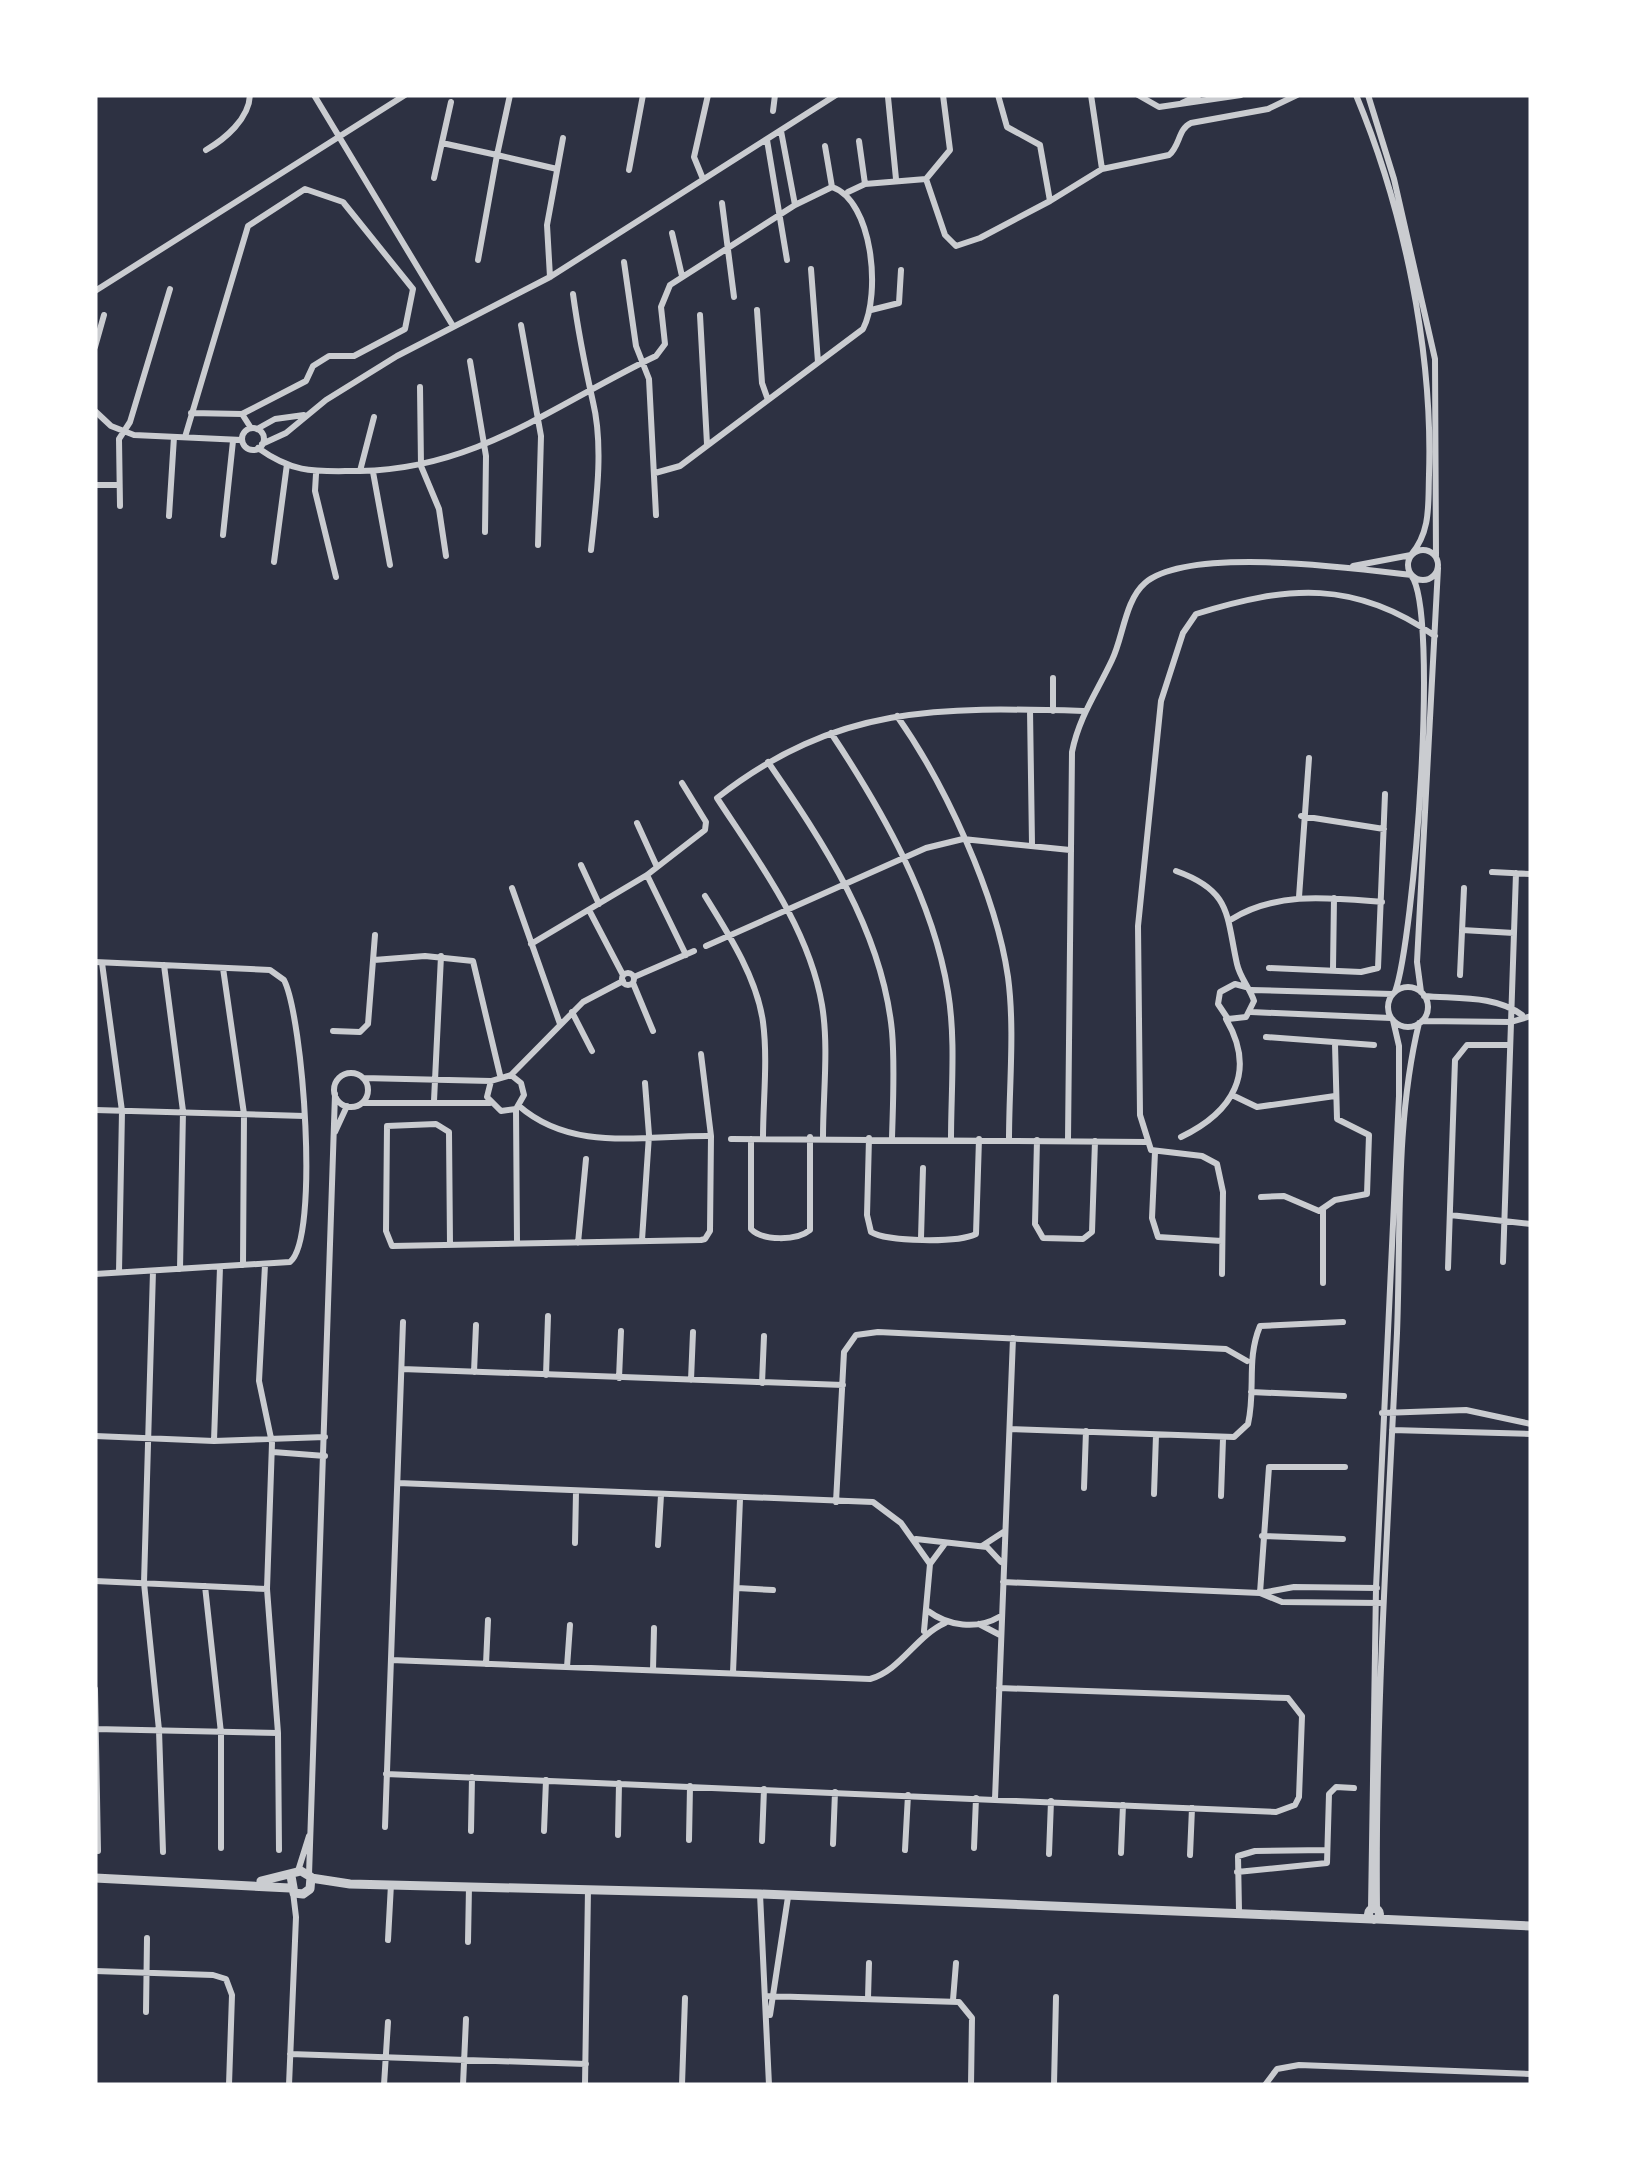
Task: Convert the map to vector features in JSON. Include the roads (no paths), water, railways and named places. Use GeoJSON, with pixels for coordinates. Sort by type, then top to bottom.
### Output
{"type":"FeatureCollection","features":[{"type":"Feature","properties":{"kind":"street"},"geometry":{"type":"LineString","coordinates":[[206,150],[229,134],[250,103],[250,95]]}},
{"type":"Feature","properties":{"kind":"street"},"geometry":{"type":"LineString","coordinates":[[314,95],[453,326]]}},
{"type":"Feature","properties":{"kind":"street"},"geometry":{"type":"LineString","coordinates":[[95,290],[405,95]]}},
{"type":"Feature","properties":{"kind":"street"},"geometry":{"type":"LineString","coordinates":[[478,260],[510,95]]}},
{"type":"Feature","properties":{"kind":"street"},"geometry":{"type":"LineString","coordinates":[[629,170],[643,95]]}},
{"type":"Feature","properties":{"kind":"street"},"geometry":{"type":"LineString","coordinates":[[703,179],[694,157],[708,95]]}},
{"type":"Feature","properties":{"kind":"street"},"geometry":{"type":"LineString","coordinates":[[773,111],[776,95]]}},
{"type":"Feature","properties":{"kind":"street"},"geometry":{"type":"LineString","coordinates":[[242,440],[246,447],[260,446],[286,433],[305,415],[453,326],[550,277],[836,95]]}},
{"type":"Feature","properties":{"kind":"street"},"geometry":{"type":"LineString","coordinates":[[848,192],[864,184],[926,179],[950,150],[943,95]]}},
{"type":"Feature","properties":{"kind":"street"},"geometry":{"type":"LineString","coordinates":[[998,95],[1007,127],[1040,145],[1050,201]]}},
{"type":"Feature","properties":{"kind":"street"},"geometry":{"type":"LineString","coordinates":[[1091,95],[1102,170]]}},
{"type":"Feature","properties":{"kind":"street"},"geometry":{"type":"LineString","coordinates":[[1138,95],[1153,106],[1241,95]]}},
{"type":"Feature","properties":{"kind":"street"},"geometry":{"type":"LineString","coordinates":[[1177,106],[1199,95]]}},
{"type":"Feature","properties":{"kind":"street"},"geometry":{"type":"LineString","coordinates":[[926,179],[945,236],[956,246],[980,238],[1102,170],[1169,156],[1191,123],[1268,109],[1297,95]]}},
{"type":"Feature","properties":{"kind":"street"},"geometry":{"type":"LineString","coordinates":[[1356,95],[1387,185],[1419,322],[1427,366],[1430,454],[1427,528],[1408,565],[1421,590],[1424,628],[1416,855],[1406,956],[1388,1006],[1399,1046],[1399,1096],[1376,1588],[1380,1603],[1374,1913]]}},
{"type":"Feature","properties":{"kind":"street"},"geometry":{"type":"LineString","coordinates":[[1368,95],[1394,179],[1426,315],[1437,392],[1436,636],[1418,962],[1428,1006],[1421,1022],[1408,1097],[1385,1587],[1380,1603]]}},
{"type":"Feature","properties":{"kind":"street"},"geometry":{"type":"LineString","coordinates":[[888,97],[896,180]]}},
{"type":"Feature","properties":{"kind":"street"},"geometry":{"type":"LineString","coordinates":[[434,178],[450,102]]}},
{"type":"Feature","properties":{"kind":"street"},"geometry":{"type":"LineString","coordinates":[[781,131],[794,205]]}},
{"type":"Feature","properties":{"kind":"street"},"geometry":{"type":"LineString","coordinates":[[550,277],[547,225],[563,138]]}},
{"type":"Feature","properties":{"kind":"street"},"geometry":{"type":"LineString","coordinates":[[767,140],[782,213],[786,260]]}},
{"type":"Feature","properties":{"kind":"street"},"geometry":{"type":"LineString","coordinates":[[860,141],[864,184]]}},
{"type":"Feature","properties":{"kind":"street"},"geometry":{"type":"LineString","coordinates":[[442,142],[557,168]]}},
{"type":"Feature","properties":{"kind":"street"},"geometry":{"type":"LineString","coordinates":[[825,146],[832,187]]}},
{"type":"Feature","properties":{"kind":"street"},"geometry":{"type":"LineString","coordinates":[[260,446],[287,464],[316,474],[373,472],[450,460],[538,421],[664,348],[668,331],[662,298],[682,276],[794,205],[832,187],[848,192],[866,221],[871,310],[860,332],[680,466],[655,473]]}},
{"type":"Feature","properties":{"kind":"street"},"geometry":{"type":"LineString","coordinates":[[185,437],[191,414],[248,226],[305,189],[343,202],[413,289],[405,329],[354,356],[329,356],[313,366],[306,381],[242,414],[191,414]]}},
{"type":"Feature","properties":{"kind":"street"},"geometry":{"type":"LineString","coordinates":[[722,203],[734,297]]}},
{"type":"Feature","properties":{"kind":"street"},"geometry":{"type":"LineString","coordinates":[[672,233],[682,276]]}},
{"type":"Feature","properties":{"kind":"street"},"geometry":{"type":"LineString","coordinates":[[624,262],[641,363],[649,379],[656,515]]}},
{"type":"Feature","properties":{"kind":"street"},"geometry":{"type":"LineString","coordinates":[[811,269],[818,362]]}},
{"type":"Feature","properties":{"kind":"street"},"geometry":{"type":"LineString","coordinates":[[871,310],[899,303],[901,270]]}},
{"type":"Feature","properties":{"kind":"street"},"geometry":{"type":"LineString","coordinates":[[120,506],[119,440],[170,289]]}},
{"type":"Feature","properties":{"kind":"street"},"geometry":{"type":"LineString","coordinates":[[572,294],[594,404],[597,466],[591,550]]}},
{"type":"Feature","properties":{"kind":"street"},"geometry":{"type":"LineString","coordinates":[[757,310],[762,383],[768,400]]}},
{"type":"Feature","properties":{"kind":"street"},"geometry":{"type":"LineString","coordinates":[[95,347],[104,315]]}},
{"type":"Feature","properties":{"kind":"street"},"geometry":{"type":"LineString","coordinates":[[700,315],[706,446]]}},
{"type":"Feature","properties":{"kind":"street"},"geometry":{"type":"LineString","coordinates":[[521,324],[541,436],[538,545]]}},
{"type":"Feature","properties":{"kind":"street"},"geometry":{"type":"LineString","coordinates":[[470,361],[484,445],[485,532]]}},
{"type":"Feature","properties":{"kind":"street"},"geometry":{"type":"LineString","coordinates":[[420,387],[421,466],[439,509],[446,556]]}},
{"type":"Feature","properties":{"kind":"street"},"geometry":{"type":"LineString","coordinates":[[95,411],[124,432],[232,442],[275,420],[305,415]]}},
{"type":"Feature","properties":{"kind":"street"},"geometry":{"type":"LineString","coordinates":[[242,414],[263,435],[260,446]]}},
{"type":"Feature","properties":{"kind":"street"},"geometry":{"type":"LineString","coordinates":[[360,471],[374,417]]}},
{"type":"Feature","properties":{"kind":"street"},"geometry":{"type":"LineString","coordinates":[[169,516],[174,437]]}},
{"type":"Feature","properties":{"kind":"street"},"geometry":{"type":"LineString","coordinates":[[224,535],[232,442]]}},
{"type":"Feature","properties":{"kind":"street"},"geometry":{"type":"LineString","coordinates":[[274,562],[287,464]]}},
{"type":"Feature","properties":{"kind":"street"},"geometry":{"type":"LineString","coordinates":[[373,472],[390,565]]}},
{"type":"Feature","properties":{"kind":"street"},"geometry":{"type":"LineString","coordinates":[[316,474],[315,491],[336,578]]}},
{"type":"Feature","properties":{"kind":"street"},"geometry":{"type":"LineString","coordinates":[[95,486],[118,486]]}},
{"type":"Feature","properties":{"kind":"street"},"geometry":{"type":"LineString","coordinates":[[1346,567],[1424,550],[1436,556]]}},
{"type":"Feature","properties":{"kind":"street"},"geometry":{"type":"LineString","coordinates":[[1068,1140],[1072,752],[1084,712],[1116,653],[1145,583],[1194,562],[1346,567],[1425,580],[1438,568]]}},
{"type":"Feature","properties":{"kind":"street"},"geometry":{"type":"LineString","coordinates":[[1222,1241],[1158,1237],[1152,1218],[1155,1152],[1147,1142],[1140,1116],[1138,926],[1161,701],[1183,633],[1196,614],[1220,606],[1329,593],[1356,595],[1387,606],[1436,636]]}},
{"type":"Feature","properties":{"kind":"street"},"geometry":{"type":"LineString","coordinates":[[1053,678],[1053,710]]}},
{"type":"Feature","properties":{"kind":"street"},"geometry":{"type":"LineString","coordinates":[[823,1138],[822,1006],[787,909],[717,798],[768,762],[831,732],[897,716],[951,708],[1084,712]]}},
{"type":"Feature","properties":{"kind":"street"},"geometry":{"type":"LineString","coordinates":[[1030,710],[1032,844]]}},
{"type":"Feature","properties":{"kind":"street"},"geometry":{"type":"LineString","coordinates":[[897,716],[932,769],[1002,944],[1008,978],[1009,1140]]}},
{"type":"Feature","properties":{"kind":"street"},"geometry":{"type":"LineString","coordinates":[[831,732],[882,812],[944,966],[949,996],[951,1139]]}},
{"type":"Feature","properties":{"kind":"street"},"geometry":{"type":"LineString","coordinates":[[1299,897],[1302,816],[1310,758]]}},
{"type":"Feature","properties":{"kind":"street"},"geometry":{"type":"LineString","coordinates":[[768,762],[846,882],[886,994],[894,1058],[892,1138]]}},
{"type":"Feature","properties":{"kind":"street"},"geometry":{"type":"LineString","coordinates":[[532,944],[647,875],[707,827],[682,783]]}},
{"type":"Feature","properties":{"kind":"street"},"geometry":{"type":"LineString","coordinates":[[1270,968],[1361,972],[1378,968],[1385,794]]}},
{"type":"Feature","properties":{"kind":"street"},"geometry":{"type":"LineString","coordinates":[[1302,816],[1384,828]]}},
{"type":"Feature","properties":{"kind":"street"},"geometry":{"type":"LineString","coordinates":[[637,823],[658,867]]}},
{"type":"Feature","properties":{"kind":"street"},"geometry":{"type":"LineString","coordinates":[[706,946],[903,857],[963,839],[1070,850]]}},
{"type":"Feature","properties":{"kind":"street"},"geometry":{"type":"LineString","coordinates":[[581,865],[598,904]]}},
{"type":"Feature","properties":{"kind":"street"},"geometry":{"type":"LineString","coordinates":[[1176,870],[1196,878],[1215,893],[1232,919],[1237,964],[1254,1001],[1239,1041],[1241,1066],[1232,1096],[1212,1119],[1181,1138]]}},
{"type":"Feature","properties":{"kind":"street"},"geometry":{"type":"LineString","coordinates":[[1492,872],[1531,874]]}},
{"type":"Feature","properties":{"kind":"street"},"geometry":{"type":"LineString","coordinates":[[1503,1262],[1516,874]]}},
{"type":"Feature","properties":{"kind":"street"},"geometry":{"type":"LineString","coordinates":[[490,1102],[487,1091],[491,1081],[500,1075],[512,1075],[572,1012],[623,978],[634,980],[690,953],[647,875]]}},
{"type":"Feature","properties":{"kind":"street"},"geometry":{"type":"LineString","coordinates":[[512,888],[560,1024]]}},
{"type":"Feature","properties":{"kind":"street"},"geometry":{"type":"LineString","coordinates":[[1460,975],[1464,888]]}},
{"type":"Feature","properties":{"kind":"street"},"geometry":{"type":"LineString","coordinates":[[705,896],[729,935],[763,1022],[763,1138]]}},
{"type":"Feature","properties":{"kind":"street"},"geometry":{"type":"LineString","coordinates":[[1232,919],[1253,908],[1299,897],[1382,902]]}},
{"type":"Feature","properties":{"kind":"street"},"geometry":{"type":"LineString","coordinates":[[1333,969],[1334,898]]}},
{"type":"Feature","properties":{"kind":"street"},"geometry":{"type":"LineString","coordinates":[[589,910],[623,978]]}},
{"type":"Feature","properties":{"kind":"street"},"geometry":{"type":"LineString","coordinates":[[1462,930],[1514,933]]}},
{"type":"Feature","properties":{"kind":"street"},"geometry":{"type":"LineString","coordinates":[[333,1031],[366,1030],[375,935]]}},
{"type":"Feature","properties":{"kind":"street"},"geometry":{"type":"LineString","coordinates":[[434,1101],[441,956]]}},
{"type":"Feature","properties":{"kind":"street"},"geometry":{"type":"LineString","coordinates":[[374,960],[470,958],[476,964],[500,1075]]}},
{"type":"Feature","properties":{"kind":"street"},"geometry":{"type":"LineString","coordinates":[[95,1274],[284,1264],[295,1259],[302,1244],[304,1116],[291,999],[284,980],[270,970],[98,962],[122,1111],[118,1272]]}},
{"type":"Feature","properties":{"kind":"street"},"geometry":{"type":"LineString","coordinates":[[1237,964],[1218,998],[1239,1041]]}},
{"type":"Feature","properties":{"kind":"street"},"geometry":{"type":"LineString","coordinates":[[164,965],[183,1111],[180,1270]]}},
{"type":"Feature","properties":{"kind":"street"},"geometry":{"type":"LineString","coordinates":[[222,968],[244,1114],[243,1266]]}},
{"type":"Feature","properties":{"kind":"street"},"geometry":{"type":"LineString","coordinates":[[634,980],[654,1031]]}},
{"type":"Feature","properties":{"kind":"street"},"geometry":{"type":"LineString","coordinates":[[1224,988],[1235,984],[1248,988],[1394,993],[1406,987],[1423,994],[1512,1007],[1527,1015]]}},
{"type":"Feature","properties":{"kind":"street"},"geometry":{"type":"LineString","coordinates":[[572,1012],[592,1051]]}},
{"type":"Feature","properties":{"kind":"street"},"geometry":{"type":"LineString","coordinates":[[1223,1015],[1234,1020],[1248,1015],[1392,1019],[1408,1027],[1421,1022],[1511,1022],[1527,1015]]}},
{"type":"Feature","properties":{"kind":"street"},"geometry":{"type":"LineString","coordinates":[[1266,1038],[1374,1045]]}},
{"type":"Feature","properties":{"kind":"street"},"geometry":{"type":"LineString","coordinates":[[1323,1283],[1323,1210],[1334,1200],[1364,1198],[1368,1189],[1369,1135],[1340,1122],[1335,1096],[1335,1044]]}},
{"type":"Feature","properties":{"kind":"street"},"geometry":{"type":"LineString","coordinates":[[1448,1268],[1456,1060],[1467,1045],[1510,1045]]}},
{"type":"Feature","properties":{"kind":"street"},"geometry":{"type":"LineString","coordinates":[[450,1245],[449,1132],[436,1124],[388,1126],[388,1242],[396,1247],[701,1240],[708,1236],[711,1136],[701,1054]]}},
{"type":"Feature","properties":{"kind":"street"},"geometry":{"type":"LineString","coordinates":[[289,2085],[296,1918],[309,1834],[326,1437],[335,1094],[342,1075],[353,1073],[363,1078],[491,1081]]}},
{"type":"Feature","properties":{"kind":"street"},"geometry":{"type":"LineString","coordinates":[[512,1075],[524,1088],[517,1107],[518,1243]]}},
{"type":"Feature","properties":{"kind":"street"},"geometry":{"type":"LineString","coordinates":[[362,1103],[368,1087],[363,1078]]}},
{"type":"Feature","properties":{"kind":"street"},"geometry":{"type":"LineString","coordinates":[[642,1240],[648,1135],[645,1083]]}},
{"type":"Feature","properties":{"kind":"street"},"geometry":{"type":"LineString","coordinates":[[335,1094],[346,1106]]}},
{"type":"Feature","properties":{"kind":"street"},"geometry":{"type":"LineString","coordinates":[[1232,1096],[1257,1107],[1335,1096]]}},
{"type":"Feature","properties":{"kind":"street"},"geometry":{"type":"LineString","coordinates":[[346,1106],[490,1102],[502,1111],[517,1107],[545,1126],[572,1136],[711,1136]]}},
{"type":"Feature","properties":{"kind":"street"},"geometry":{"type":"LineString","coordinates":[[334,1134],[346,1106]]}},
{"type":"Feature","properties":{"kind":"street"},"geometry":{"type":"LineString","coordinates":[[95,1110],[304,1116]]}},
{"type":"Feature","properties":{"kind":"street"},"geometry":{"type":"LineString","coordinates":[[751,1139],[751,1229],[760,1236],[800,1237],[810,1230],[810,1138]]}},
{"type":"Feature","properties":{"kind":"street"},"geometry":{"type":"LineString","coordinates":[[869,1138],[870,1232],[882,1238],[962,1239],[976,1234],[979,1139]]}},
{"type":"Feature","properties":{"kind":"street"},"geometry":{"type":"LineString","coordinates":[[732,1139],[1147,1142]]}},
{"type":"Feature","properties":{"kind":"street"},"geometry":{"type":"LineString","coordinates":[[1037,1140],[1038,1236],[1083,1239],[1094,1228],[1096,1141]]}},
{"type":"Feature","properties":{"kind":"street"},"geometry":{"type":"LineString","coordinates":[[1155,1152],[1202,1156],[1217,1164],[1223,1192],[1222,1274]]}},
{"type":"Feature","properties":{"kind":"street"},"geometry":{"type":"LineString","coordinates":[[578,1243],[586,1159]]}},
{"type":"Feature","properties":{"kind":"street"},"geometry":{"type":"LineString","coordinates":[[921,1238],[923,1168]]}},
{"type":"Feature","properties":{"kind":"street"},"geometry":{"type":"LineString","coordinates":[[1261,1197],[1284,1196],[1323,1210]]}},
{"type":"Feature","properties":{"kind":"street"},"geometry":{"type":"LineString","coordinates":[[1450,1215],[1531,1224]]}},
{"type":"Feature","properties":{"kind":"street"},"geometry":{"type":"LineString","coordinates":[[265,1264],[259,1381],[263,1417],[273,1452],[267,1590],[278,1733],[279,1850]]}},
{"type":"Feature","properties":{"kind":"street"},"geometry":{"type":"LineString","coordinates":[[214,1441],[220,1267]]}},
{"type":"Feature","properties":{"kind":"street"},"geometry":{"type":"LineString","coordinates":[[152,1271],[144,1584],[159,1730],[163,1852]]}},
{"type":"Feature","properties":{"kind":"street"},"geometry":{"type":"LineString","coordinates":[[546,1375],[548,1316]]}},
{"type":"Feature","properties":{"kind":"street"},"geometry":{"type":"LineString","coordinates":[[384,1827],[404,1322]]}},
{"type":"Feature","properties":{"kind":"street"},"geometry":{"type":"LineString","coordinates":[[1010,1429],[1234,1438],[1248,1424],[1251,1392],[1247,1360],[1260,1326],[1343,1322]]}},
{"type":"Feature","properties":{"kind":"street"},"geometry":{"type":"LineString","coordinates":[[474,1372],[476,1325]]}},
{"type":"Feature","properties":{"kind":"street"},"geometry":{"type":"LineString","coordinates":[[619,1378],[622,1331]]}},
{"type":"Feature","properties":{"kind":"street"},"geometry":{"type":"LineString","coordinates":[[691,1380],[694,1332]]}},
{"type":"Feature","properties":{"kind":"street"},"geometry":{"type":"LineString","coordinates":[[836,1502],[842,1385],[848,1342],[856,1335],[878,1332],[1226,1349],[1247,1360]]}},
{"type":"Feature","properties":{"kind":"street"},"geometry":{"type":"LineString","coordinates":[[762,1382],[764,1336]]}},
{"type":"Feature","properties":{"kind":"street"},"geometry":{"type":"LineString","coordinates":[[994,1799],[1013,1338]]}},
{"type":"Feature","properties":{"kind":"street"},"geometry":{"type":"LineString","coordinates":[[402,1368],[842,1385]]}},
{"type":"Feature","properties":{"kind":"street"},"geometry":{"type":"LineString","coordinates":[[1251,1392],[1344,1396]]}},
{"type":"Feature","properties":{"kind":"street"},"geometry":{"type":"LineString","coordinates":[[1382,1412],[1466,1410],[1531,1424]]}},
{"type":"Feature","properties":{"kind":"street"},"geometry":{"type":"LineString","coordinates":[[1382,1430],[1531,1434]]}},
{"type":"Feature","properties":{"kind":"street"},"geometry":{"type":"LineString","coordinates":[[1084,1488],[1086,1431]]}},
{"type":"Feature","properties":{"kind":"street"},"geometry":{"type":"LineString","coordinates":[[1154,1494],[1156,1435]]}},
{"type":"Feature","properties":{"kind":"street"},"geometry":{"type":"LineString","coordinates":[[95,1436],[214,1441],[326,1437]]}},
{"type":"Feature","properties":{"kind":"street"},"geometry":{"type":"LineString","coordinates":[[1221,1496],[1223,1438]]}},
{"type":"Feature","properties":{"kind":"street"},"geometry":{"type":"LineString","coordinates":[[273,1452],[325,1456]]}},
{"type":"Feature","properties":{"kind":"street"},"geometry":{"type":"LineString","coordinates":[[1260,1594],[1269,1468],[1345,1468]]}},
{"type":"Feature","properties":{"kind":"street"},"geometry":{"type":"LineString","coordinates":[[398,1483],[880,1504],[916,1539],[930,1564],[923,1634]]}},
{"type":"Feature","properties":{"kind":"street"},"geometry":{"type":"LineString","coordinates":[[575,1543],[576,1492]]}},
{"type":"Feature","properties":{"kind":"street"},"geometry":{"type":"LineString","coordinates":[[658,1545],[660,1496]]}},
{"type":"Feature","properties":{"kind":"street"},"geometry":{"type":"LineString","coordinates":[[733,1673],[740,1498]]}},
{"type":"Feature","properties":{"kind":"street"},"geometry":{"type":"LineString","coordinates":[[981,1546],[1005,1531]]}},
{"type":"Feature","properties":{"kind":"street"},"geometry":{"type":"LineString","coordinates":[[1262,1536],[1342,1540]]}},
{"type":"Feature","properties":{"kind":"street"},"geometry":{"type":"LineString","coordinates":[[916,1539],[981,1546],[994,1552],[1003,1568]]}},
{"type":"Feature","properties":{"kind":"street"},"geometry":{"type":"LineString","coordinates":[[930,1564],[944,1544]]}},
{"type":"Feature","properties":{"kind":"street"},"geometry":{"type":"LineString","coordinates":[[95,1581],[267,1590]]}},
{"type":"Feature","properties":{"kind":"street"},"geometry":{"type":"LineString","coordinates":[[1003,1582],[1260,1594],[1294,1587],[1385,1587]]}},
{"type":"Feature","properties":{"kind":"street"},"geometry":{"type":"LineString","coordinates":[[205,1586],[221,1733],[220,1848]]}},
{"type":"Feature","properties":{"kind":"street"},"geometry":{"type":"LineString","coordinates":[[736,1588],[773,1590]]}},
{"type":"Feature","properties":{"kind":"street"},"geometry":{"type":"LineString","coordinates":[[1260,1594],[1282,1602],[1380,1603]]}},
{"type":"Feature","properties":{"kind":"street"},"geometry":{"type":"LineString","coordinates":[[928,1611],[945,1623]]}},
{"type":"Feature","properties":{"kind":"street"},"geometry":{"type":"LineString","coordinates":[[391,1660],[870,1679],[892,1666],[923,1634],[945,1623],[980,1624],[1000,1616]]}},
{"type":"Feature","properties":{"kind":"street"},"geometry":{"type":"LineString","coordinates":[[486,1664],[488,1620]]}},
{"type":"Feature","properties":{"kind":"street"},"geometry":{"type":"LineString","coordinates":[[980,1624],[1000,1635]]}},
{"type":"Feature","properties":{"kind":"street"},"geometry":{"type":"LineString","coordinates":[[568,1667],[570,1625]]}},
{"type":"Feature","properties":{"kind":"street"},"geometry":{"type":"LineString","coordinates":[[653,1670],[654,1628]]}},
{"type":"Feature","properties":{"kind":"street"},"geometry":{"type":"LineString","coordinates":[[386,1774],[1276,1812],[1295,1805],[1299,1797],[1298,1706],[1288,1698],[999,1688]]}},
{"type":"Feature","properties":{"kind":"street"},"geometry":{"type":"LineString","coordinates":[[95,1689],[98,1851]]}},
{"type":"Feature","properties":{"kind":"street"},"geometry":{"type":"LineString","coordinates":[[97,1729],[278,1733]]}},
{"type":"Feature","properties":{"kind":"street"},"geometry":{"type":"LineString","coordinates":[[470,1831],[472,1777]]}},
{"type":"Feature","properties":{"kind":"street"},"geometry":{"type":"LineString","coordinates":[[544,1831],[546,1780]]}},
{"type":"Feature","properties":{"kind":"street"},"geometry":{"type":"LineString","coordinates":[[618,1835],[619,1783]]}},
{"type":"Feature","properties":{"kind":"street"},"geometry":{"type":"LineString","coordinates":[[689,1840],[690,1786]]}},
{"type":"Feature","properties":{"kind":"street"},"geometry":{"type":"LineString","coordinates":[[1237,1872],[1327,1863],[1328,1794],[1336,1787],[1354,1788]]}},
{"type":"Feature","properties":{"kind":"street"},"geometry":{"type":"LineString","coordinates":[[762,1841],[764,1789]]}},
{"type":"Feature","properties":{"kind":"street"},"geometry":{"type":"LineString","coordinates":[[833,1844],[836,1792]]}},
{"type":"Feature","properties":{"kind":"street"},"geometry":{"type":"LineString","coordinates":[[905,1850],[908,1795]]}},
{"type":"Feature","properties":{"kind":"street"},"geometry":{"type":"LineString","coordinates":[[974,1848],[976,1798]]}},
{"type":"Feature","properties":{"kind":"street"},"geometry":{"type":"LineString","coordinates":[[1049,1854],[1051,1802]]}},
{"type":"Feature","properties":{"kind":"street"},"geometry":{"type":"LineString","coordinates":[[1121,1853],[1122,1805]]}},
{"type":"Feature","properties":{"kind":"street"},"geometry":{"type":"LineString","coordinates":[[1190,1855],[1192,1808]]}},
{"type":"Feature","properties":{"kind":"street"},"geometry":{"type":"LineString","coordinates":[[1239,1911],[1238,1856],[1247,1852],[1327,1850]]}},
{"type":"Feature","properties":{"kind":"street"},"geometry":{"type":"LineString","coordinates":[[95,1878],[760,1894],[1354,1917],[1374,1913],[1394,1918],[1531,1926]]}},
{"type":"Feature","properties":{"kind":"street"},"geometry":{"type":"LineString","coordinates":[[388,1940],[391,1884]]}},
{"type":"Feature","properties":{"kind":"street"},"geometry":{"type":"LineString","coordinates":[[468,1942],[469,1886]]}},
{"type":"Feature","properties":{"kind":"street"},"geometry":{"type":"LineString","coordinates":[[585,2085],[588,1889]]}},
{"type":"Feature","properties":{"kind":"street"},"geometry":{"type":"LineString","coordinates":[[760,1894],[770,1997]]}},
{"type":"Feature","properties":{"kind":"street"},"geometry":{"type":"LineString","coordinates":[[770,2085],[770,1997],[788,1897]]}},
{"type":"Feature","properties":{"kind":"street"},"geometry":{"type":"LineString","coordinates":[[146,2012],[147,1938]]}},
{"type":"Feature","properties":{"kind":"street"},"geometry":{"type":"LineString","coordinates":[[868,1998],[869,1963]]}},
{"type":"Feature","properties":{"kind":"street"},"geometry":{"type":"LineString","coordinates":[[953,2000],[956,1963]]}},
{"type":"Feature","properties":{"kind":"street"},"geometry":{"type":"LineString","coordinates":[[95,1971],[212,1975],[229,1984],[229,2085]]}},
{"type":"Feature","properties":{"kind":"street"},"geometry":{"type":"LineString","coordinates":[[770,1997],[953,2000],[964,2005],[972,2018],[971,2085]]}},
{"type":"Feature","properties":{"kind":"street"},"geometry":{"type":"LineString","coordinates":[[1054,2085],[1056,1997]]}},
{"type":"Feature","properties":{"kind":"street"},"geometry":{"type":"LineString","coordinates":[[682,2085],[685,1998]]}},
{"type":"Feature","properties":{"kind":"street"},"geometry":{"type":"LineString","coordinates":[[463,2085],[466,2020]]}},
{"type":"Feature","properties":{"kind":"street"},"geometry":{"type":"LineString","coordinates":[[384,2085],[388,2022]]}},
{"type":"Feature","properties":{"kind":"street"},"geometry":{"type":"LineString","coordinates":[[290,2054],[586,2064]]}},
{"type":"Feature","properties":{"kind":"street"},"geometry":{"type":"LineString","coordinates":[[1265,2085],[1277,2068],[1299,2065],[1531,2074]]}}]}
